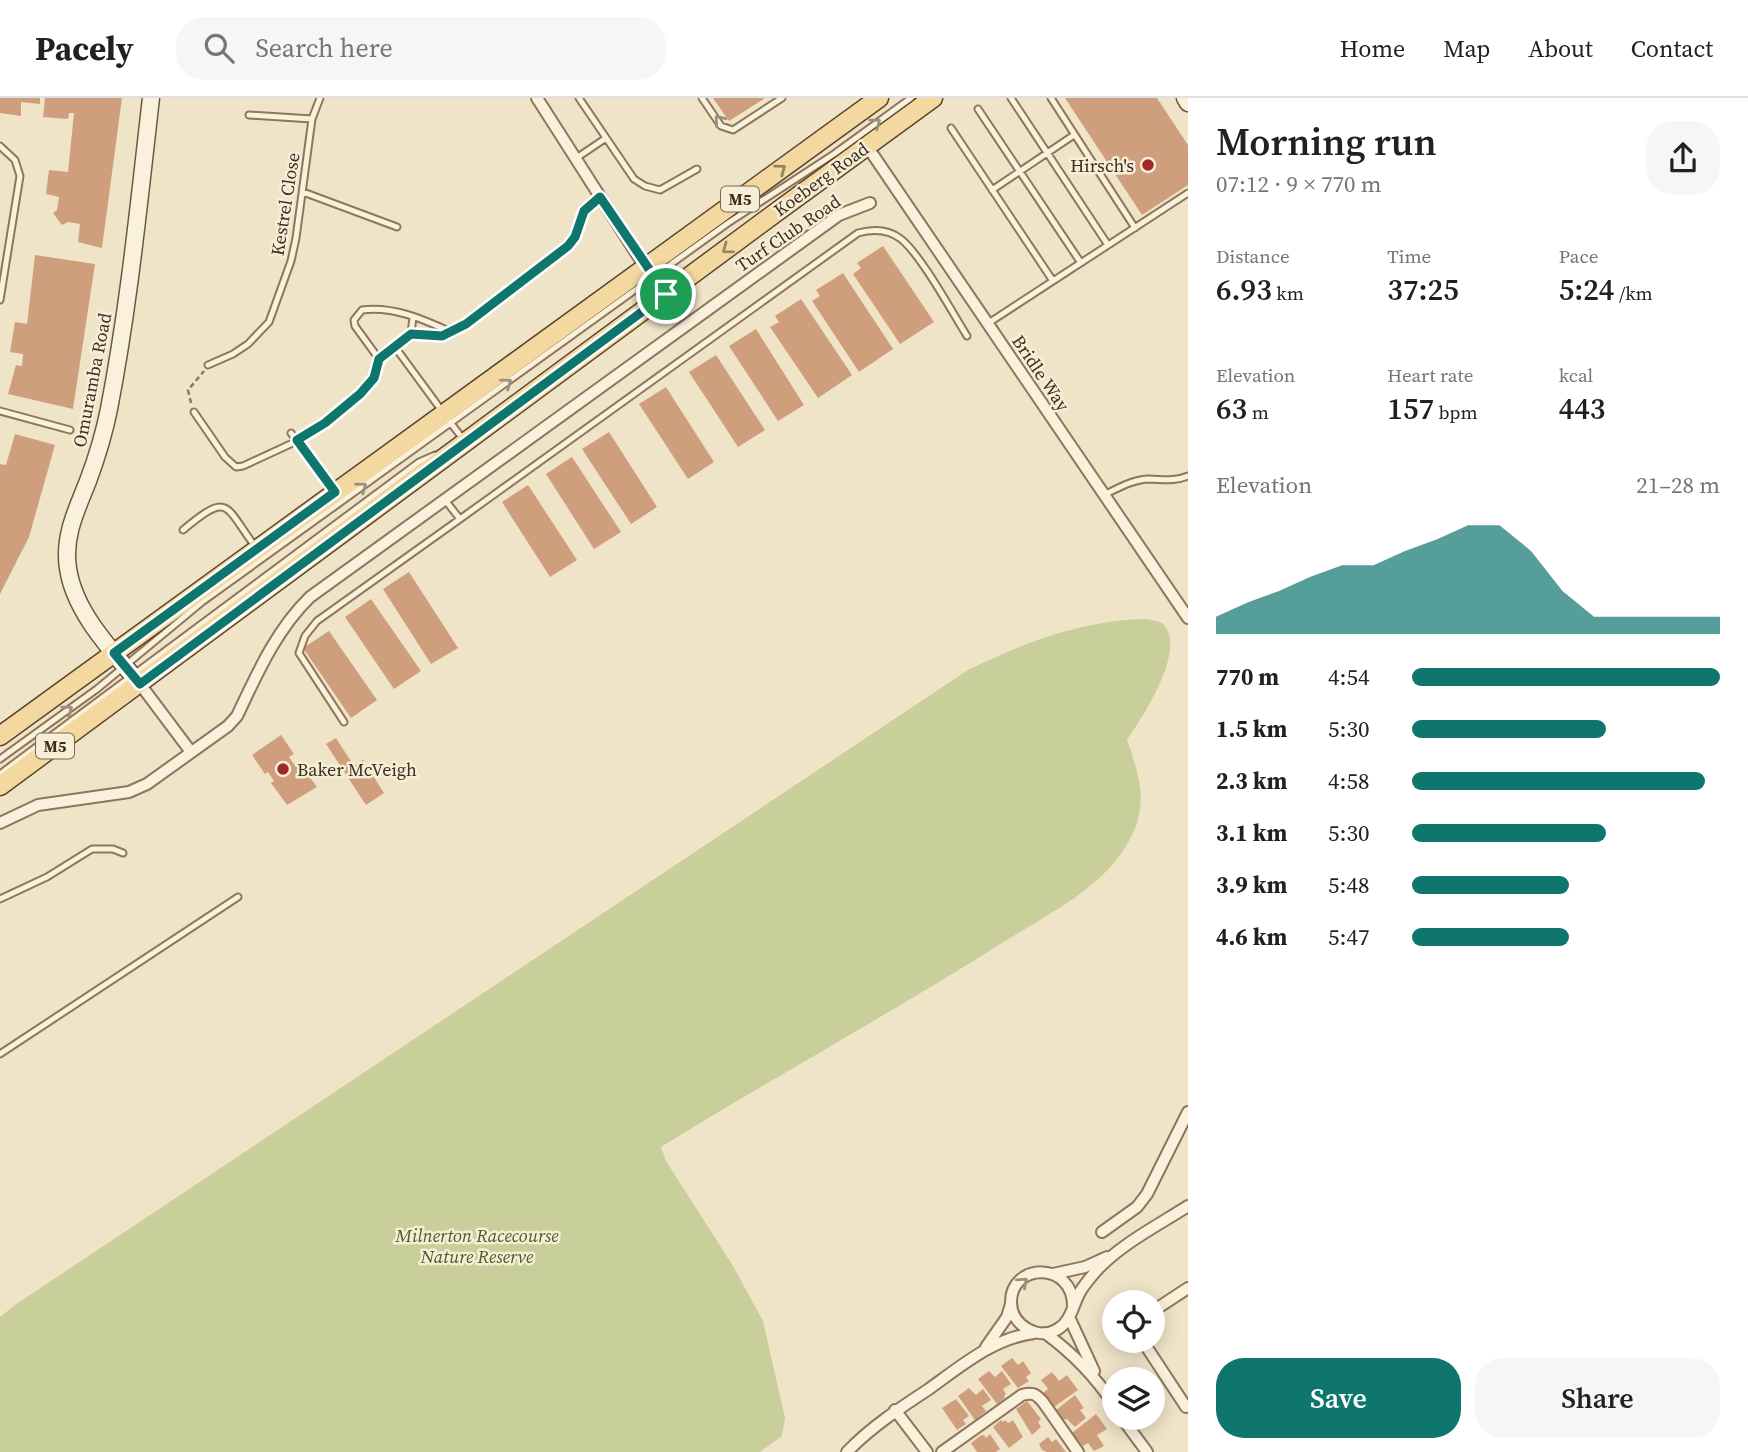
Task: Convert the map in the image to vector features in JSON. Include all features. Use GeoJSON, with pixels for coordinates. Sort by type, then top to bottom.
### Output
{"type":"FeatureCollection","features":[{"type":"Feature","properties":{"kind":"main road","name":"Omuramba Road"},"geometry":{"type":"LineString","coordinates":[[128,669],[84,612],[73,591],[67,547],[71,524],[97,455],[109,408],[127,298],[151,98]]}},
{"type":"Feature","properties":{"kind":"main road","name":"Koeberg Road"},"geometry":{"type":"LineString","coordinates":[[0,786],[257,549],[335,492],[448,418],[650,272],[879,98]]}},
{"type":"Feature","properties":{"kind":"main road","name":"Koeberg Road"},"geometry":{"type":"LineString","coordinates":[[0,736],[128,669],[466,443],[933,98]]}},
{"type":"Feature","properties":{"kind":"main road"},"geometry":{"type":"LineString","coordinates":[[1185,98],[1188,103]]}},
{"type":"Feature","properties":{"kind":"street"},"geometry":{"type":"LineString","coordinates":[[537,98],[666,294]]}},
{"type":"Feature","properties":{"kind":"street","name":"Bridle Way"},"geometry":{"type":"LineString","coordinates":[[867,146],[1188,618]]}},
{"type":"Feature","properties":{"kind":"street","name":"Turf Club Road"},"geometry":{"type":"LineString","coordinates":[[0,823],[38,805],[130,792],[147,784],[237,716],[279,634],[294,612],[310,597],[839,215],[870,202]]}},
{"type":"Feature","properties":{"kind":"street"},"geometry":{"type":"LineString","coordinates":[[128,669],[191,752]]}},
{"type":"Feature","properties":{"kind":"street"},"geometry":{"type":"LineString","coordinates":[[1102,1232],[1137,1207],[1147,1194],[1188,1112]]}},
{"type":"Feature","properties":{"kind":"street"},"geometry":{"type":"LineString","coordinates":[[982,1352],[1007,1317],[1016,1286],[1021,1280],[1036,1272],[1053,1274],[1079,1269],[1113,1255],[1188,1206]]}},
{"type":"Feature","properties":{"kind":"street"},"geometry":{"type":"LineString","coordinates":[[846,1452],[895,1410],[982,1352],[1013,1338],[1059,1328],[1087,1282],[1113,1255]]}},
{"type":"Feature","properties":{"kind":"street"},"geometry":{"type":"LineString","coordinates":[[1053,1274],[1067,1284],[1071,1291],[1071,1312],[1100,1383]]}},
{"type":"Feature","properties":{"kind":"street"},"geometry":{"type":"LineString","coordinates":[[1165,1305],[1186,1294]]}},
{"type":"Feature","properties":{"kind":"street"},"geometry":{"type":"LineString","coordinates":[[1011,1302],[1016,1319],[1022,1325],[1041,1333],[1079,1360],[1102,1386]]}},
{"type":"Feature","properties":{"kind":"street"},"geometry":{"type":"LineString","coordinates":[[1151,1353],[1186,1407]]}},
{"type":"Feature","properties":{"kind":"street"},"geometry":{"type":"LineString","coordinates":[[942,1452],[1022,1395],[1030,1393],[1036,1394],[1043,1402],[1078,1452]]}},
{"type":"Feature","properties":{"kind":"street"},"geometry":{"type":"LineString","coordinates":[[895,1410],[927,1452]]}},
{"type":"Feature","properties":{"kind":"street"},"geometry":{"type":"LineString","coordinates":[[1131,1430],[1147,1452]]}},
{"type":"Feature","properties":{"kind":"lane","name":"Kestrel Close"},"geometry":{"type":"LineString","coordinates":[[208,365],[248,344],[269,322],[291,261],[312,119],[320,98]]}},
{"type":"Feature","properties":{"kind":"lane"},"geometry":{"type":"LineString","coordinates":[[579,98],[634,179],[660,190],[697,169]]}},
{"type":"Feature","properties":{"kind":"lane"},"geometry":{"type":"LineString","coordinates":[[702,98],[722,126],[733,130],[778,99]]}},
{"type":"Feature","properties":{"kind":"lane"},"geometry":{"type":"LineString","coordinates":[[650,272],[834,154],[911,98]]}},
{"type":"Feature","properties":{"kind":"lane"},"geometry":{"type":"LineString","coordinates":[[1011,98],[1108,245]]}},
{"type":"Feature","properties":{"kind":"lane"},"geometry":{"type":"LineString","coordinates":[[1051,98],[1135,228]]}},
{"type":"Feature","properties":{"kind":"lane"},"geometry":{"type":"LineString","coordinates":[[978,108],[1081,263]]}},
{"type":"Feature","properties":{"kind":"lane"},"geometry":{"type":"LineString","coordinates":[[249,114],[312,119]]}},
{"type":"Feature","properties":{"kind":"lane"},"geometry":{"type":"LineString","coordinates":[[950,128],[1053,281]]}},
{"type":"Feature","properties":{"kind":"lane"},"geometry":{"type":"LineString","coordinates":[[992,190],[1074,135]]}},
{"type":"Feature","properties":{"kind":"lane"},"geometry":{"type":"LineString","coordinates":[[575,159],[606,138]]}},
{"type":"Feature","properties":{"kind":"lane"},"geometry":{"type":"LineString","coordinates":[[0,146],[15,160],[20,176],[0,300]]}},
{"type":"Feature","properties":{"kind":"lane"},"geometry":{"type":"LineString","coordinates":[[303,192],[397,227]]}},
{"type":"Feature","properties":{"kind":"lane"},"geometry":{"type":"LineString","coordinates":[[987,324],[1188,193]]}},
{"type":"Feature","properties":{"kind":"lane"},"geometry":{"type":"LineString","coordinates":[[411,334],[435,337],[466,324],[568,246],[575,237],[584,211],[600,197]]}},
{"type":"Feature","properties":{"kind":"lane"},"geometry":{"type":"LineString","coordinates":[[344,722],[299,653],[305,636],[317,621],[858,233],[882,231],[901,239],[916,256],[967,336]]}},
{"type":"Feature","properties":{"kind":"lane"},"geometry":{"type":"LineString","coordinates":[[379,359],[355,326],[358,313],[362,310],[390,310],[451,332]]}},
{"type":"Feature","properties":{"kind":"lane"},"geometry":{"type":"LineString","coordinates":[[194,412],[225,457],[236,467],[243,466],[325,423],[360,394],[374,378],[379,359],[411,334],[413,317]]}},
{"type":"Feature","properties":{"kind":"lane"},"geometry":{"type":"LineString","coordinates":[[395,347],[466,443]]}},
{"type":"Feature","properties":{"kind":"lane"},"geometry":{"type":"LineString","coordinates":[[0,411],[70,430]]}},
{"type":"Feature","properties":{"kind":"lane"},"geometry":{"type":"LineString","coordinates":[[0,774],[128,669],[202,602],[448,418]]}},
{"type":"Feature","properties":{"kind":"lane"},"geometry":{"type":"LineString","coordinates":[[291,433],[335,492]]}},
{"type":"Feature","properties":{"kind":"lane"},"geometry":{"type":"LineString","coordinates":[[1103,496],[1129,482],[1149,479],[1175,480],[1188,476]]}},
{"type":"Feature","properties":{"kind":"lane"},"geometry":{"type":"LineString","coordinates":[[445,500],[460,519]]}},
{"type":"Feature","properties":{"kind":"lane"},"geometry":{"type":"LineString","coordinates":[[183,530],[217,506],[232,512],[257,549]]}},
{"type":"Feature","properties":{"kind":"lane"},"geometry":{"type":"LineString","coordinates":[[0,759],[128,669]]}},
{"type":"Feature","properties":{"kind":"lane"},"geometry":{"type":"LineString","coordinates":[[0,899],[47,877],[92,849],[113,849],[123,853]]}},
{"type":"Feature","properties":{"kind":"lane"},"geometry":{"type":"LineString","coordinates":[[0,1054],[238,897]]}},
{"type":"Feature","properties":{"kind":"path"},"geometry":{"type":"LineString","coordinates":[[194,412],[188,390],[208,365]]}},
{"type":"Feature","properties":{"kind":"green space","name":"Milnerton Racecourse Nature Reserve"},"geometry":{"type":"Polygon","coordinates":[[[1147,619],[1163,624],[1169,635],[1170,650],[1167,666],[1152,700],[1127,740],[1139,779],[1141,803],[1135,828],[1118,858],[1089,887],[1055,911],[661,1147],[666,1161],[733,1266],[763,1321],[785,1418],[782,1436],[760,1452],[0,1452],[0,1317],[15,1305],[968,670],[1055,634],[1100,623],[1147,619]]]}},
{"type":"Feature","properties":{"kind":"building"},"geometry":{"type":"Polygon","coordinates":[[[0,98],[40,98],[40,104],[21,102],[21,116],[0,113],[0,98]]]}},
{"type":"Feature","properties":{"kind":"building"},"geometry":{"type":"Polygon","coordinates":[[[45,98],[122,98],[102,248],[78,242],[80,224],[68,222],[62,225],[53,213],[57,210],[59,197],[46,194],[49,170],[68,172],[74,113],[69,113],[68,119],[43,117],[45,98]]]}},
{"type":"Feature","properties":{"kind":"building"},"geometry":{"type":"Polygon","coordinates":[[[713,98],[765,98],[729,121],[713,98]]]}},
{"type":"Feature","properties":{"kind":"building","name":"Hirsch's"},"geometry":{"type":"Polygon","coordinates":[[[1065,98],[1157,98],[1188,145],[1188,185],[1142,215],[1065,98]]]}},
{"type":"Feature","properties":{"kind":"building"},"geometry":{"type":"Polygon","coordinates":[[[883,246],[934,322],[900,344],[853,274],[861,268],[857,263],[883,246]]]}},
{"type":"Feature","properties":{"kind":"building"},"geometry":{"type":"Polygon","coordinates":[[[35,255],[95,264],[73,409],[8,394],[16,365],[22,366],[23,354],[10,352],[15,322],[27,324],[35,255]]]}},
{"type":"Feature","properties":{"kind":"building"},"geometry":{"type":"Polygon","coordinates":[[[843,273],[893,349],[859,372],[812,301],[820,296],[816,290],[843,273]]]}},
{"type":"Feature","properties":{"kind":"building"},"geometry":{"type":"Polygon","coordinates":[[[801,299],[852,375],[818,398],[770,327],[779,322],[775,316],[801,299]]]}},
{"type":"Feature","properties":{"kind":"building"},"geometry":{"type":"Polygon","coordinates":[[[756,329],[804,405],[778,421],[729,346],[756,329]]]}},
{"type":"Feature","properties":{"kind":"building"},"geometry":{"type":"Polygon","coordinates":[[[716,355],[765,430],[738,447],[689,372],[716,355]]]}},
{"type":"Feature","properties":{"kind":"building"},"geometry":{"type":"Polygon","coordinates":[[[666,387],[714,462],[688,479],[639,404],[666,387]]]}},
{"type":"Feature","properties":{"kind":"building"},"geometry":{"type":"Polygon","coordinates":[[[609,432],[657,507],[631,524],[582,449],[609,432]]]}},
{"type":"Feature","properties":{"kind":"building"},"geometry":{"type":"Polygon","coordinates":[[[15,434],[55,445],[29,537],[0,594],[0,464],[6,465],[15,434]]]}},
{"type":"Feature","properties":{"kind":"building"},"geometry":{"type":"Polygon","coordinates":[[[572,457],[621,532],[594,549],[546,474],[572,457]]]}},
{"type":"Feature","properties":{"kind":"building"},"geometry":{"type":"Polygon","coordinates":[[[528,485],[577,560],[550,577],[502,502],[528,485]]]}},
{"type":"Feature","properties":{"kind":"building"},"geometry":{"type":"Polygon","coordinates":[[[409,572],[458,648],[431,664],[383,589],[409,572]]]}},
{"type":"Feature","properties":{"kind":"building"},"geometry":{"type":"Polygon","coordinates":[[[371,599],[421,671],[394,689],[345,617],[371,599]]]}},
{"type":"Feature","properties":{"kind":"building"},"geometry":{"type":"Polygon","coordinates":[[[329,631],[377,700],[351,718],[303,648],[329,631]]]}},
{"type":"Feature","properties":{"kind":"building","name":"Baker McVeigh"},"geometry":{"type":"Polygon","coordinates":[[[281,735],[294,754],[289,757],[296,767],[300,764],[317,787],[287,805],[271,783],[274,781],[268,772],[265,774],[252,755],[281,735]]]}},
{"type":"Feature","properties":{"kind":"building"},"geometry":{"type":"Polygon","coordinates":[[[336,738],[354,766],[363,760],[384,793],[366,805],[326,744],[336,738]]]}},
{"type":"Feature","properties":{"kind":"building"},"geometry":{"type":"Polygon","coordinates":[[[1012,1358],[1018,1365],[1023,1361],[1031,1373],[1026,1377],[1029,1381],[1018,1388],[1001,1366],[1012,1358]]]}},
{"type":"Feature","properties":{"kind":"building"},"geometry":{"type":"Polygon","coordinates":[[[989,1371],[995,1377],[1002,1371],[1011,1384],[1003,1389],[1005,1398],[997,1404],[978,1379],[989,1371]]]}},
{"type":"Feature","properties":{"kind":"building"},"geometry":{"type":"Polygon","coordinates":[[[1052,1372],[1059,1381],[1067,1375],[1078,1390],[1054,1407],[1043,1393],[1048,1389],[1041,1380],[1052,1372]]]}},
{"type":"Feature","properties":{"kind":"building"},"geometry":{"type":"Polygon","coordinates":[[[969,1388],[976,1395],[983,1389],[991,1400],[982,1406],[986,1411],[975,1420],[958,1396],[969,1388]]]}},
{"type":"Feature","properties":{"kind":"building"},"geometry":{"type":"Polygon","coordinates":[[[1075,1395],[1084,1408],[1080,1410],[1086,1418],[1075,1427],[1067,1419],[1063,1420],[1056,1410],[1075,1395]]]}},
{"type":"Feature","properties":{"kind":"building"},"geometry":{"type":"Polygon","coordinates":[[[956,1399],[969,1416],[963,1420],[966,1424],[957,1430],[942,1408],[956,1399]]]}},
{"type":"Feature","properties":{"kind":"building"},"geometry":{"type":"Polygon","coordinates":[[[1027,1401],[1041,1419],[1038,1422],[1041,1427],[1032,1435],[1016,1409],[1027,1401]]]}},
{"type":"Feature","properties":{"kind":"building"},"geometry":{"type":"Polygon","coordinates":[[[1096,1414],[1102,1422],[1102,1430],[1105,1430],[1097,1435],[1104,1446],[1094,1451],[1088,1443],[1083,1446],[1072,1433],[1096,1414]]]}},
{"type":"Feature","properties":{"kind":"building"},"geometry":{"type":"Polygon","coordinates":[[[1001,1420],[1008,1423],[1013,1420],[1023,1437],[1009,1448],[993,1427],[1001,1420]]]}},
{"type":"Feature","properties":{"kind":"building"},"geometry":{"type":"Polygon","coordinates":[[[990,1434],[1000,1449],[996,1452],[977,1452],[971,1443],[980,1436],[984,1435],[986,1438],[990,1434]]]}},
{"type":"Feature","properties":{"kind":"building"},"geometry":{"type":"Polygon","coordinates":[[[1048,1437],[1052,1442],[1056,1439],[1066,1452],[1042,1450],[1039,1444],[1048,1437]]]}},
{"type":"Feature","properties":{"kind":"place","name":"Hirsch's"},"geometry":{"type":"Point","coordinates":[1148,165]}},
{"type":"Feature","properties":{"kind":"place","name":"Baker McVeigh"},"geometry":{"type":"Point","coordinates":[283,769]}},
{"type":"Feature","properties":{"kind":"route"},"geometry":{"type":"LineString","coordinates":[[600,197],[666,294],[140,684],[114,653],[335,492],[297,440],[325,423],[360,394],[374,378],[379,359],[411,334],[442,336],[466,324],[568,246],[580,227],[584,211],[600,197]]}}]}
